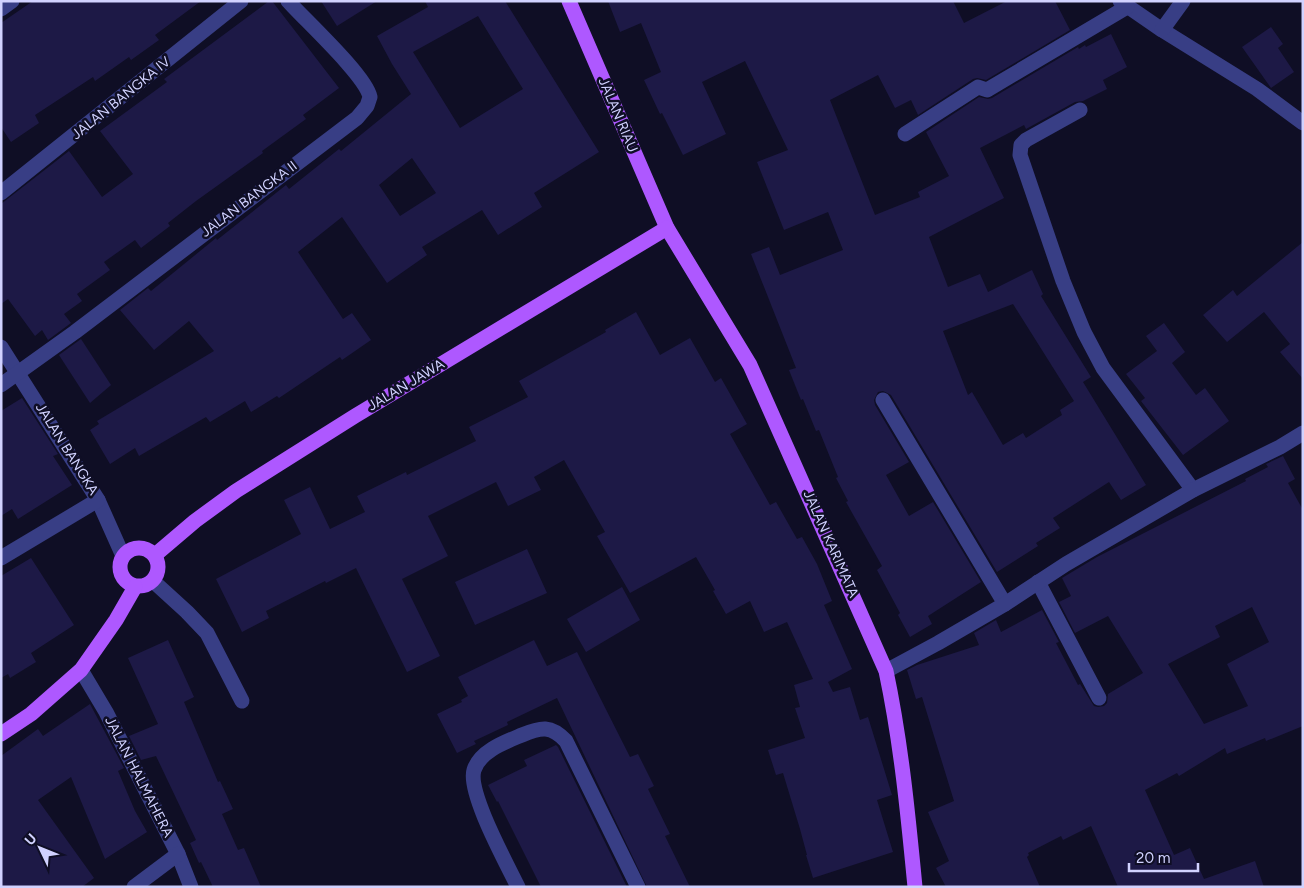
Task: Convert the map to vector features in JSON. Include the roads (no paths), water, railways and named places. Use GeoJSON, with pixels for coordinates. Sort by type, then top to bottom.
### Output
{"type":"FeatureCollection","features":[{"type":"Feature","properties":{"kind":"main road","name":"JALAN RIAU"},"geometry":{"type":"LineString","coordinates":[[569,1],[666,228]]}},
{"type":"Feature","properties":{"kind":"main road","name":"JALAN JAWA"},"geometry":{"type":"LineString","coordinates":[[155,556],[195,521],[236,490],[666,228]]}},
{"type":"Feature","properties":{"kind":"main road","name":"JALAN KARIMATA"},"geometry":{"type":"LineString","coordinates":[[666,228],[750,366],[886,671],[896,715],[915,887]]}},
{"type":"Feature","properties":{"kind":"main road"},"geometry":{"type":"LineString","coordinates":[[135,548],[150,550],[155,556],[158,568],[153,580],[148,585],[135,586],[128,583],[122,578],[120,571],[120,563],[123,556],[135,548]]}},
{"type":"Feature","properties":{"kind":"main road"},"geometry":{"type":"LineString","coordinates":[[1,734],[31,714],[81,670],[116,620],[135,586]]}},
{"type":"Feature","properties":{"kind":"street"},"geometry":{"type":"LineString","coordinates":[[1,9],[12,1]]}},
{"type":"Feature","properties":{"kind":"street","name":"JALAN BANGKA IV"},"geometry":{"type":"LineString","coordinates":[[1,194],[241,1]]}},
{"type":"Feature","properties":{"kind":"street","name":"JALAN BANGKA II"},"geometry":{"type":"LineString","coordinates":[[1,385],[75,332],[357,118],[363,111],[370,97],[364,83],[288,1]]}},
{"type":"Feature","properties":{"kind":"street"},"geometry":{"type":"LineString","coordinates":[[1162,30],[1183,1]]}},
{"type":"Feature","properties":{"kind":"street"},"geometry":{"type":"LineString","coordinates":[[905,134],[978,87],[987,90],[1124,4],[1257,89],[1303,123]]}},
{"type":"Feature","properties":{"kind":"street"},"geometry":{"type":"LineString","coordinates":[[1080,110],[1026,140],[1021,145],[1020,155],[1063,281],[1084,332],[1103,368],[1193,490]]}},
{"type":"Feature","properties":{"kind":"street","name":"JALAN BANGKA"},"geometry":{"type":"LineString","coordinates":[[1,347],[98,500],[123,556]]}},
{"type":"Feature","properties":{"kind":"street"},"geometry":{"type":"LineString","coordinates":[[883,400],[1005,604]]}},
{"type":"Feature","properties":{"kind":"street"},"geometry":{"type":"LineString","coordinates":[[886,671],[938,644],[1005,604],[1066,564],[1193,490],[1280,447],[1303,433]]}},
{"type":"Feature","properties":{"kind":"street"},"geometry":{"type":"LineString","coordinates":[[1,558],[98,500]]}},
{"type":"Feature","properties":{"kind":"street"},"geometry":{"type":"LineString","coordinates":[[153,580],[207,633],[242,701]]}},
{"type":"Feature","properties":{"kind":"street"},"geometry":{"type":"LineString","coordinates":[[1038,582],[1099,698]]}},
{"type":"Feature","properties":{"kind":"street","name":"JALAN HALMAHERA"},"geometry":{"type":"LineString","coordinates":[[81,670],[106,712],[178,854],[192,887]]}},
{"type":"Feature","properties":{"kind":"street"},"geometry":{"type":"LineString","coordinates":[[518,887],[482,810],[474,785],[473,774],[478,762],[495,748],[533,730],[547,729],[561,736],[573,752],[638,887]]}},
{"type":"Feature","properties":{"kind":"street"},"geometry":{"type":"LineString","coordinates":[[134,887],[178,854]]}}]}
